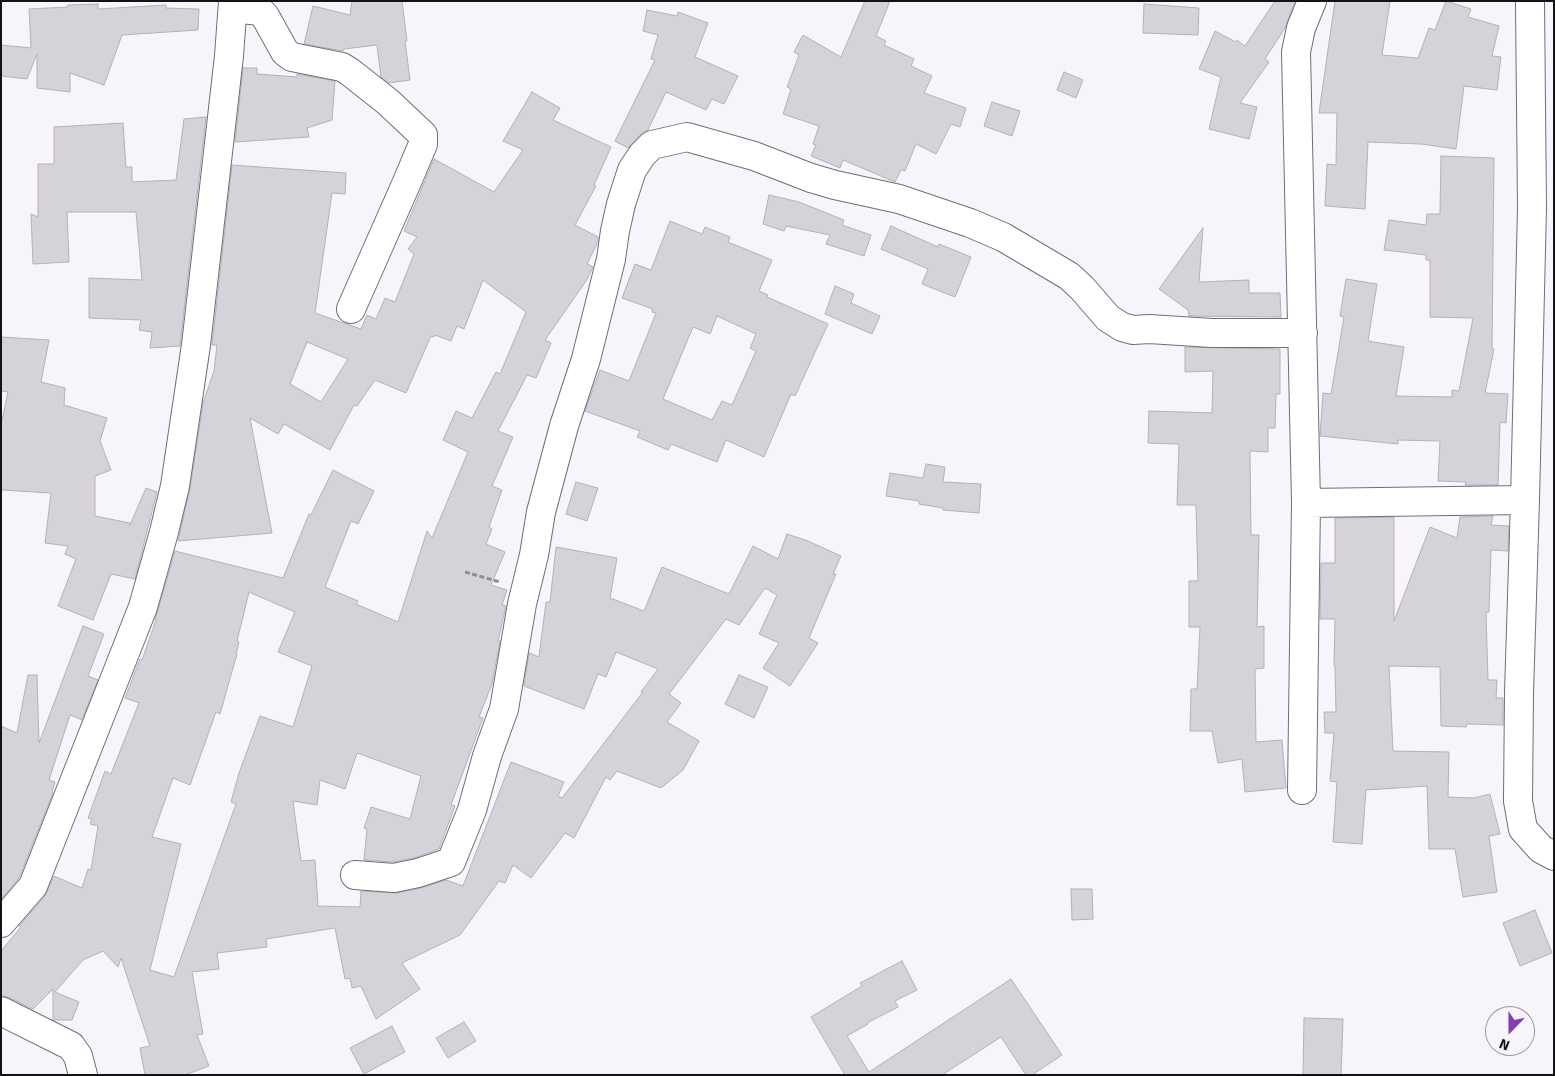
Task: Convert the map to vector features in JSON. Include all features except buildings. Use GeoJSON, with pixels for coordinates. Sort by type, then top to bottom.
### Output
{"type":"FeatureCollection","features":[{"type":"Feature","properties":{"kind":"street"},"geometry":{"type":"LineString","coordinates":[[1302,790],[1306,502],[1296,52],[1301,28],[1312,1]]}},
{"type":"Feature","properties":{"kind":"street"},"geometry":{"type":"LineString","coordinates":[[1530,1],[1532,208],[1518,693],[1518,801],[1523,829],[1541,849],[1554,856]]}},
{"type":"Feature","properties":{"kind":"street"},"geometry":{"type":"LineString","coordinates":[[1,923],[33,886],[144,606],[164,532],[175,486],[196,345],[229,56],[233,5],[260,11],[265,16],[285,52],[292,57],[342,67],[350,72],[388,102],[423,135],[423,144],[351,309]]}},
{"type":"Feature","properties":{"kind":"street"},"geometry":{"type":"LineString","coordinates":[[355,874],[394,878],[418,873],[451,862],[472,810],[487,756],[504,709],[541,512],[564,426],[586,359],[611,259],[614,231],[621,204],[632,170],[642,155],[652,145],[687,137],[754,156],[812,178],[899,199],[970,223],[1003,237],[1069,276],[1108,318],[1133,330],[1149,329],[1212,333],[1303,333]]}},
{"type":"Feature","properties":{"kind":"street"},"geometry":{"type":"LineString","coordinates":[[1306,502],[1525,500]]}},
{"type":"Feature","properties":{"kind":"street"},"geometry":{"type":"LineString","coordinates":[[1,1011],[71,1046],[78,1056],[83,1075]]}},
{"type":"Feature","properties":{"kind":"path"},"geometry":{"type":"LineString","coordinates":[[465,572],[526,590]]}}]}
